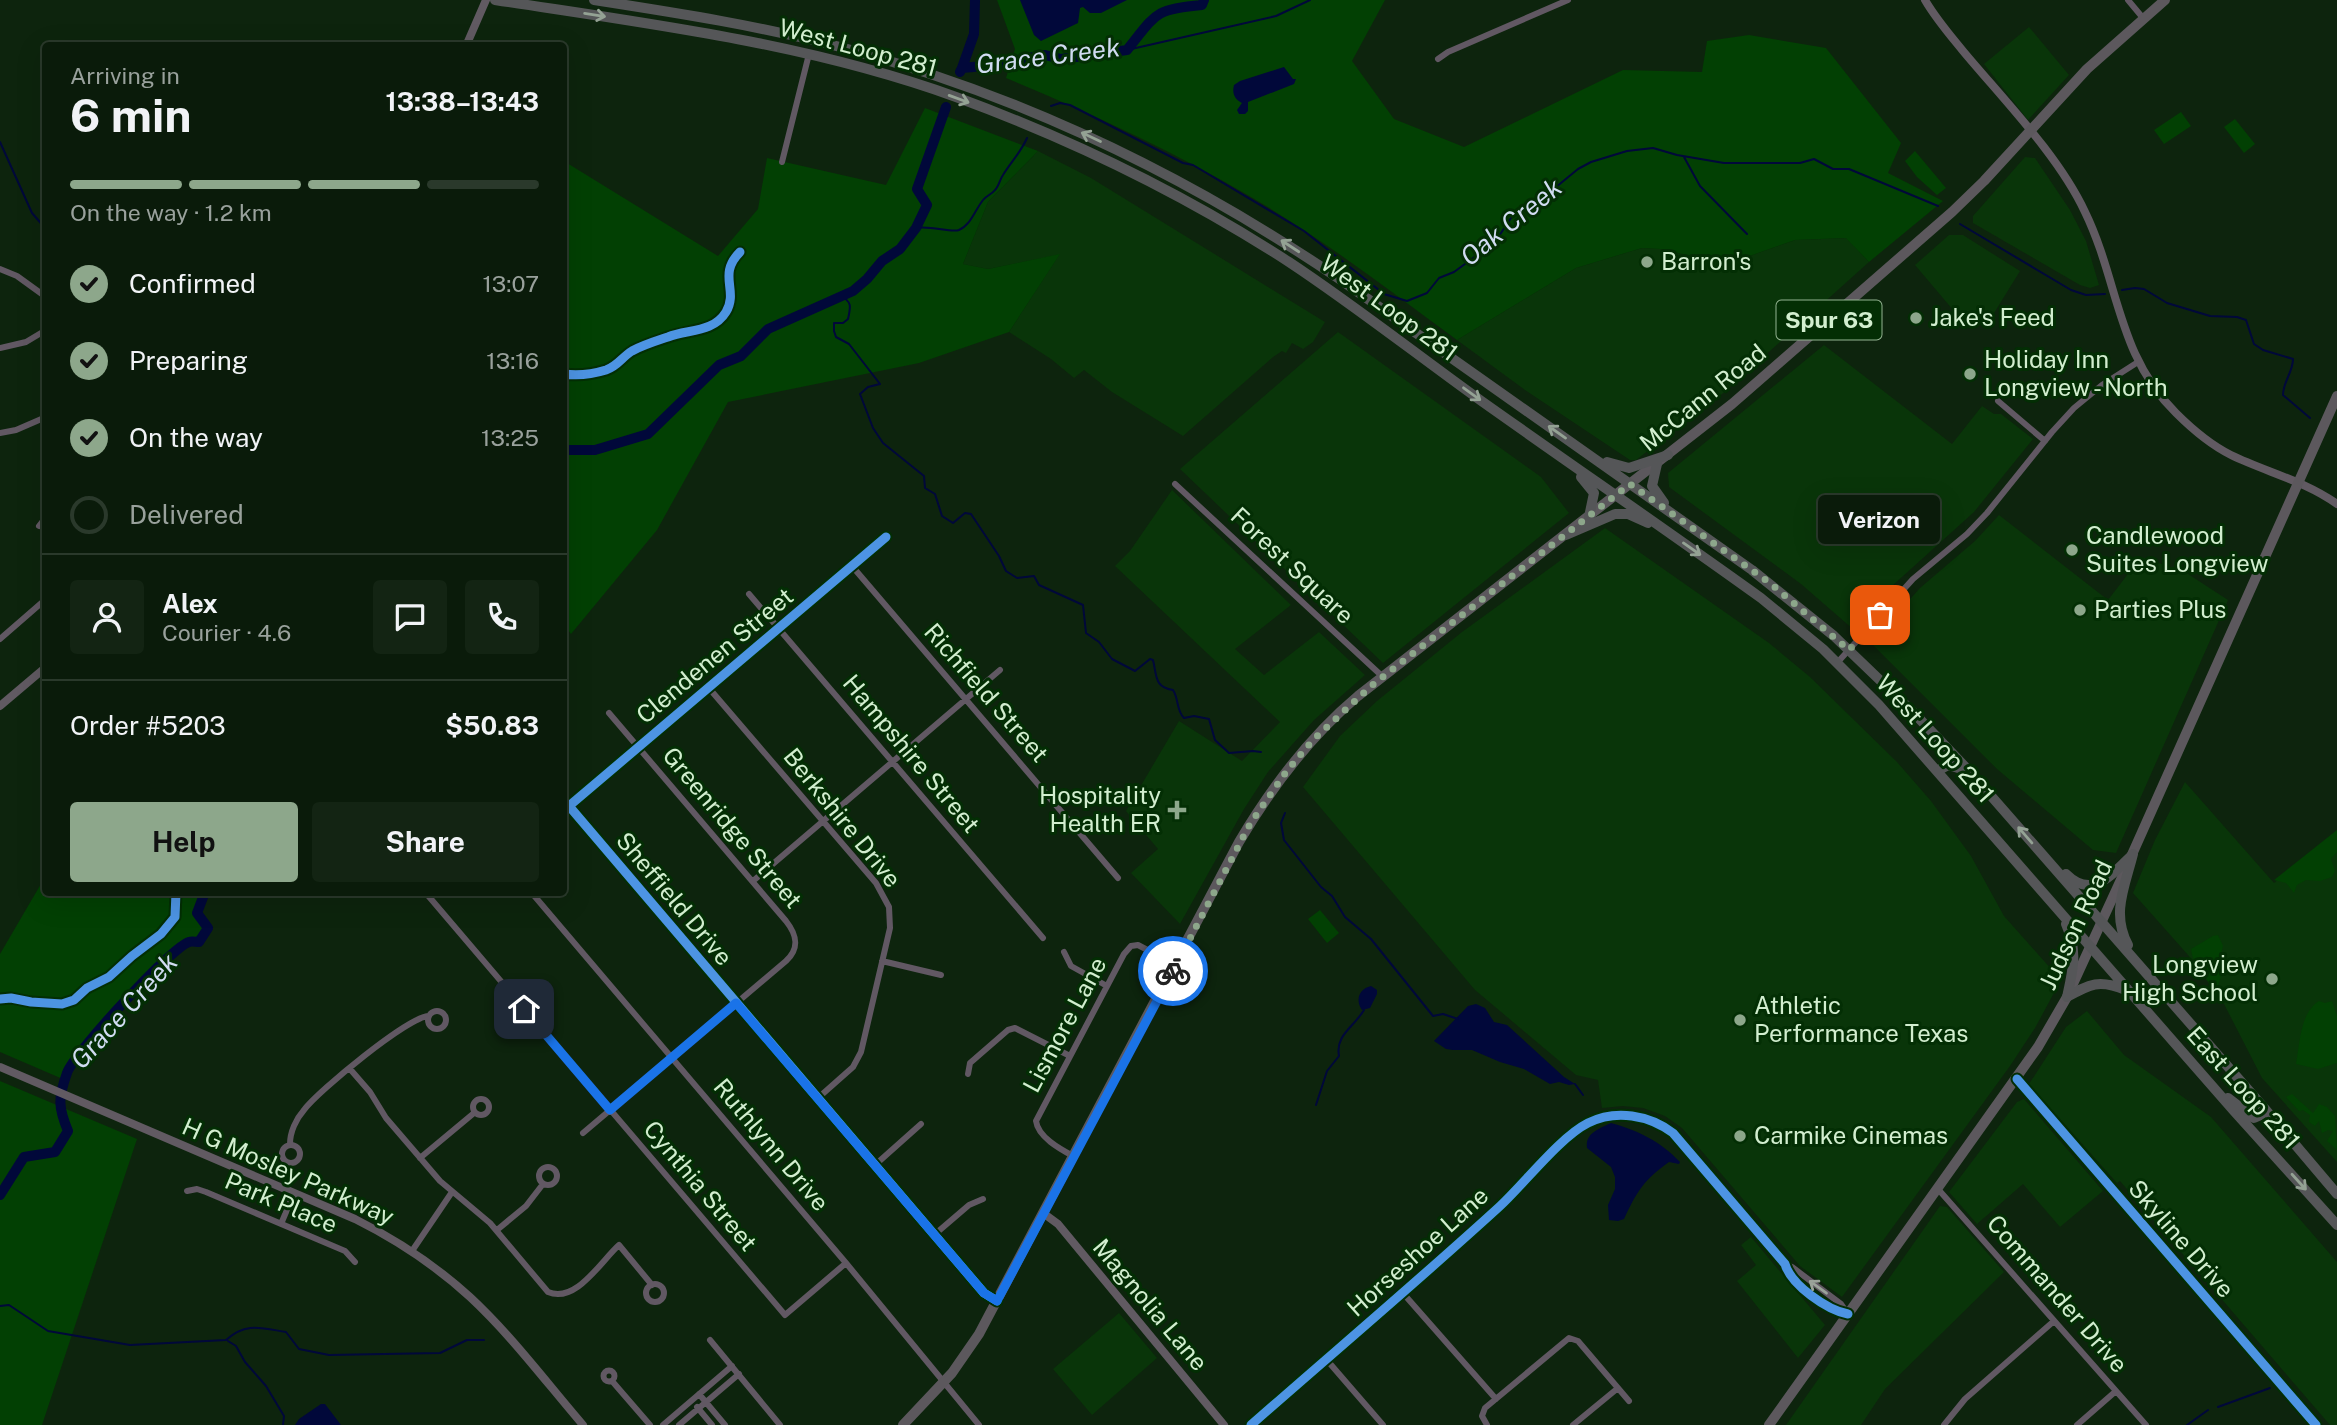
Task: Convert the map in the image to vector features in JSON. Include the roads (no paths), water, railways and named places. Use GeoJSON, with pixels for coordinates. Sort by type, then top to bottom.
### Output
{"type":"FeatureCollection","features":[{"type":"Feature","properties":{"kind":"highway","name":"West Loop 281"},"geometry":{"type":"LineString","coordinates":[[495,0],[705,32],[822,57],[912,83],[1057,137],[1133,173],[1227,224],[1346,302],[1761,598],[1837,663],[1879,705],[2091,947]]}},
{"type":"Feature","properties":{"kind":"highway","name":"West Loop 281"},"geometry":{"type":"LineString","coordinates":[[594,0],[703,17],[791,35],[960,83],[1068,126],[1140,160],[1220,203],[1293,248],[1399,321],[1770,583],[1849,650],[1912,711],[1971,773],[2102,923]]}},
{"type":"Feature","properties":{"kind":"highway"},"geometry":{"type":"LineString","coordinates":[[705,32],[727,29],[786,41],[791,35]]}},
{"type":"Feature","properties":{"kind":"highway"},"geometry":{"type":"LineString","coordinates":[[822,57],[824,52],[829,51],[873,63],[893,62]]}},
{"type":"Feature","properties":{"kind":"highway"},"geometry":{"type":"LineString","coordinates":[[1133,173],[1144,170],[1197,198],[1220,203]]}},
{"type":"Feature","properties":{"kind":"highway"},"geometry":{"type":"LineString","coordinates":[[1346,302],[1359,303],[1392,327],[1399,321]]}},
{"type":"Feature","properties":{"kind":"highway"},"geometry":{"type":"LineString","coordinates":[[1432,365],[1444,361],[1471,380],[1481,379]]}},
{"type":"Feature","properties":{"kind":"highway"},"geometry":{"type":"LineString","coordinates":[[1589,455],[1626,468],[1668,455]]}},
{"type":"Feature","properties":{"kind":"highway"},"geometry":{"type":"LineString","coordinates":[[1562,457],[1592,489],[1594,498],[1590,516]]}},
{"type":"Feature","properties":{"kind":"highway"},"geometry":{"type":"LineString","coordinates":[[1657,464],[1652,479],[1653,489],[1678,518]]}},
{"type":"Feature","properties":{"kind":"highway"},"geometry":{"type":"LineString","coordinates":[[1566,535],[1621,513],[1667,531]]}},
{"type":"Feature","properties":{"kind":"highway"},"geometry":{"type":"LineString","coordinates":[[1937,771],[1951,765],[1971,773]]}},
{"type":"Feature","properties":{"kind":"highway"},"geometry":{"type":"LineString","coordinates":[[2040,852],[2059,865],[2073,880],[2087,885],[2106,880],[2133,854]]}},
{"type":"Feature","properties":{"kind":"highway"},"geometry":{"type":"LineString","coordinates":[[2133,854],[2120,904],[2119,922],[2123,936],[2140,966]]}},
{"type":"Feature","properties":{"kind":"highway"},"geometry":{"type":"LineString","coordinates":[[2060,913],[2075,951],[2067,997]]}},
{"type":"Feature","properties":{"kind":"highway","name":"East Loop 281"},"geometry":{"type":"LineString","coordinates":[[2102,923],[2337,1194]]}},
{"type":"Feature","properties":{"kind":"highway","name":"East Loop 281"},"geometry":{"type":"LineString","coordinates":[[2091,947],[2337,1225]]}},
{"type":"Feature","properties":{"kind":"highway"},"geometry":{"type":"LineString","coordinates":[[2067,997],[2099,983],[2128,991]]}},
{"type":"Feature","properties":{"kind":"highway"},"geometry":{"type":"LineString","coordinates":[[2214,1088],[2252,1117],[2258,1117],[2265,1109]]}},
{"type":"Feature","properties":{"kind":"main road"},"geometry":{"type":"LineString","coordinates":[[468,42],[486,0]]}},
{"type":"Feature","properties":{"kind":"main road"},"geometry":{"type":"LineString","coordinates":[[1925,0],[2062,173],[2085,211],[2101,249],[2124,331],[2138,362],[2168,406],[2203,437],[2234,456],[2314,489],[2337,504]]}},
{"type":"Feature","properties":{"kind":"main road","name":"Spur 63"},"geometry":{"type":"LineString","coordinates":[[2143,18],[2165,0]]}},
{"type":"Feature","properties":{"kind":"main road","name":"McCann Road"},"geometry":{"type":"LineString","coordinates":[[903,1425],[944,1383],[974,1343],[1239,842],[1271,792],[1313,740],[1382,677],[1736,401],[1933,230],[1984,181],[2087,69],[2143,18]]}},
{"type":"Feature","properties":{"kind":"main road","name":"Judson Road"},"geometry":{"type":"LineString","coordinates":[[1769,1425],[2017,1079],[2067,997],[2337,396]]}},
{"type":"Feature","properties":{"kind":"main road"},"geometry":{"type":"LineString","coordinates":[[0,706],[42,670]]}},
{"type":"Feature","properties":{"kind":"main road","name":"H G Mosley Parkway"},"geometry":{"type":"LineString","coordinates":[[0,1067],[369,1226],[412,1251],[444,1274],[479,1306],[583,1425]]}},
{"type":"Feature","properties":{"kind":"main road","name":"Magnolia Lane"},"geometry":{"type":"LineString","coordinates":[[1043,1213],[1058,1224],[1224,1425]]}},
{"type":"Feature","properties":{"kind":"street"},"geometry":{"type":"LineString","coordinates":[[1438,60],[1451,51],[1568,0]]}},
{"type":"Feature","properties":{"kind":"street"},"geometry":{"type":"LineString","coordinates":[[2129,0],[2143,18]]}},
{"type":"Feature","properties":{"kind":"street"},"geometry":{"type":"LineString","coordinates":[[782,162],[809,54]]}},
{"type":"Feature","properties":{"kind":"street"},"geometry":{"type":"LineString","coordinates":[[0,269],[17,276],[42,294]]}},
{"type":"Feature","properties":{"kind":"street"},"geometry":{"type":"LineString","coordinates":[[0,348],[26,342],[42,332]]}},
{"type":"Feature","properties":{"kind":"street"},"geometry":{"type":"LineString","coordinates":[[1837,663],[1918,574],[1978,523],[2045,441],[2083,400],[2138,362]]}},
{"type":"Feature","properties":{"kind":"street"},"geometry":{"type":"LineString","coordinates":[[1998,401],[2045,441]]}},
{"type":"Feature","properties":{"kind":"street"},"geometry":{"type":"LineString","coordinates":[[0,433],[16,430],[42,419]]}},
{"type":"Feature","properties":{"kind":"street","name":"Forest Square"},"geometry":{"type":"LineString","coordinates":[[1175,484],[1382,677]]}},
{"type":"Feature","properties":{"kind":"street"},"geometry":{"type":"LineString","coordinates":[[39,526],[42,522]]}},
{"type":"Feature","properties":{"kind":"street","name":"Clendenen Street"},"geometry":{"type":"LineString","coordinates":[[569,806],[886,537]]}},
{"type":"Feature","properties":{"kind":"street","name":"Richfield Street"},"geometry":{"type":"LineString","coordinates":[[852,566],[1118,878]]}},
{"type":"Feature","properties":{"kind":"street","name":"Hampshire Street"},"geometry":{"type":"LineString","coordinates":[[750,594],[1043,938]]}},
{"type":"Feature","properties":{"kind":"street"},"geometry":{"type":"LineString","coordinates":[[0,639],[42,602]]}},
{"type":"Feature","properties":{"kind":"street"},"geometry":{"type":"LineString","coordinates":[[752,881],[1000,670]]}},
{"type":"Feature","properties":{"kind":"street","name":"Berkshire Drive"},"geometry":{"type":"LineString","coordinates":[[708,687],[876,883],[887,901],[891,921],[860,1056],[853,1067],[818,1098]]}},
{"type":"Feature","properties":{"kind":"street","name":"Greenridge Street"},"geometry":{"type":"LineString","coordinates":[[583,1133],[790,957],[796,944],[795,933],[790,925],[609,713]]}},
{"type":"Feature","properties":{"kind":"street","name":"Sheffield Drive"},"geometry":{"type":"LineString","coordinates":[[569,806],[984,1293],[997,1301]]}},
{"type":"Feature","properties":{"kind":"street","name":"Cynthia Street"},"geometry":{"type":"LineString","coordinates":[[428,896],[785,1315],[846,1263]]}},
{"type":"Feature","properties":{"kind":"street","name":"Ruthlynn Drive"},"geometry":{"type":"LineString","coordinates":[[534,896],[846,1263],[979,1425]]}},
{"type":"Feature","properties":{"kind":"street","name":"Lismore Lane"},"geometry":{"type":"LineString","coordinates":[[1073,1156],[1051,1142],[1038,1130],[1036,1124],[1124,954],[1134,945],[1138,945],[1175,965]]}},
{"type":"Feature","properties":{"kind":"street"},"geometry":{"type":"LineString","coordinates":[[1064,952],[1066,961],[1073,967],[1107,986]]}},
{"type":"Feature","properties":{"kind":"street"},"geometry":{"type":"LineString","coordinates":[[882,961],[941,975]]}},
{"type":"Feature","properties":{"kind":"street"},"geometry":{"type":"LineString","coordinates":[[290,1144],[291,1133],[306,1107],[402,1027],[420,1017],[429,1016]]}},
{"type":"Feature","properties":{"kind":"street"},"geometry":{"type":"LineString","coordinates":[[968,1074],[970,1063],[1008,1030],[1015,1028],[1070,1056]]}},
{"type":"Feature","properties":{"kind":"street"},"geometry":{"type":"LineString","coordinates":[[350,1069],[420,1158],[452,1192],[481,1214],[546,1290],[555,1295],[567,1293],[589,1277],[619,1245],[652,1285]]}},
{"type":"Feature","properties":{"kind":"street","name":"Skyline Drive"},"geometry":{"type":"LineString","coordinates":[[2017,1079],[2316,1425]]}},
{"type":"Feature","properties":{"kind":"street"},"geometry":{"type":"LineString","coordinates":[[420,1158],[474,1113]]}},
{"type":"Feature","properties":{"kind":"street","name":"Horseshoe Lane"},"geometry":{"type":"LineString","coordinates":[[1251,1425],[1500,1206],[1575,1131],[1591,1122],[1614,1116],[1645,1118],[1673,1133],[1785,1264],[1787,1273],[1836,1312],[1848,1314]]}},
{"type":"Feature","properties":{"kind":"street"},"geometry":{"type":"LineString","coordinates":[[875,1165],[921,1124]]}},
{"type":"Feature","properties":{"kind":"street"},"geometry":{"type":"LineString","coordinates":[[496,1230],[526,1206],[543,1184]]}},
{"type":"Feature","properties":{"kind":"street","name":"Park Place"},"geometry":{"type":"LineString","coordinates":[[187,1191],[197,1189],[206,1192],[347,1252],[355,1262]]}},
{"type":"Feature","properties":{"kind":"street","name":"Commander Drive"},"geometry":{"type":"LineString","coordinates":[[1938,1189],[2146,1425]]}},
{"type":"Feature","properties":{"kind":"street"},"geometry":{"type":"LineString","coordinates":[[412,1251],[452,1192]]}},
{"type":"Feature","properties":{"kind":"street"},"geometry":{"type":"LineString","coordinates":[[281,1224],[294,1193]]}},
{"type":"Feature","properties":{"kind":"street"},"geometry":{"type":"LineString","coordinates":[[934,1235],[969,1205],[983,1199]]}},
{"type":"Feature","properties":{"kind":"street"},"geometry":{"type":"LineString","coordinates":[[1402,1292],[1496,1399]]}},
{"type":"Feature","properties":{"kind":"street"},"geometry":{"type":"LineString","coordinates":[[1944,1425],[1969,1395],[2054,1321]]}},
{"type":"Feature","properties":{"kind":"street"},"geometry":{"type":"LineString","coordinates":[[1488,1425],[1482,1414],[1569,1338],[1578,1341],[1629,1401]]}},
{"type":"Feature","properties":{"kind":"street"},"geometry":{"type":"LineString","coordinates":[[710,1340],[780,1425]]}},
{"type":"Feature","properties":{"kind":"street"},"geometry":{"type":"LineString","coordinates":[[1326,1359],[1384,1425]]}},
{"type":"Feature","properties":{"kind":"street"},"geometry":{"type":"LineString","coordinates":[[663,1425],[732,1366]]}},
{"type":"Feature","properties":{"kind":"street"},"geometry":{"type":"LineString","coordinates":[[679,1425],[739,1374]]}},
{"type":"Feature","properties":{"kind":"street"},"geometry":{"type":"LineString","coordinates":[[612,1381],[650,1425]]}},
{"type":"Feature","properties":{"kind":"street"},"geometry":{"type":"LineString","coordinates":[[1573,1425],[1582,1422],[1618,1388]]}},
{"type":"Feature","properties":{"kind":"street"},"geometry":{"type":"LineString","coordinates":[[2077,1425],[2116,1391]]}},
{"type":"Feature","properties":{"kind":"street"},"geometry":{"type":"LineString","coordinates":[[699,1394],[725,1425]]}},
{"type":"Feature","properties":{"kind":"street"},"geometry":{"type":"LineString","coordinates":[[692,1401],[712,1425]]}},
{"type":"Feature","properties":{"kind":"waterway"},"geometry":{"type":"LineString","coordinates":[[962,68],[974,34],[975,0]]}},
{"type":"Feature","properties":{"kind":"waterway","name":"Grace Creek"},"geometry":{"type":"LineString","coordinates":[[960,72],[962,68],[1045,55],[1061,59],[1127,50],[1157,16],[1174,9],[1202,5],[1204,0]]}},
{"type":"Feature","properties":{"kind":"waterway"},"geometry":{"type":"LineString","coordinates":[[1127,50],[1276,16],[1310,0]]}},
{"type":"Feature","properties":{"kind":"waterway","name":"Oak Creek"},"geometry":{"type":"LineString","coordinates":[[1051,106],[1060,103],[1070,105],[1183,163],[1193,165],[1304,231],[1384,294],[1407,301],[1427,293],[1439,278],[1454,272],[1495,242],[1511,218],[1539,201],[1578,169],[1627,151],[1653,148],[1724,163],[1800,163],[1814,159],[1833,169],[1849,169],[1938,206]]}},
{"type":"Feature","properties":{"kind":"waterway","name":"Grace Creek"},"geometry":{"type":"LineString","coordinates":[[567,450],[595,450],[648,434],[719,365],[741,356],[768,329],[853,291],[867,279],[882,261],[900,249],[916,228],[927,205],[917,189],[946,107]]}},
{"type":"Feature","properties":{"kind":"waterway","name":"Oak Creek"},"geometry":{"type":"LineString","coordinates":[[916,228],[955,231],[963,228],[983,200],[994,191],[1027,138]]}},
{"type":"Feature","properties":{"kind":"waterway"},"geometry":{"type":"LineString","coordinates":[[0,142],[32,213],[42,224]]}},
{"type":"Feature","properties":{"kind":"waterway"},"geometry":{"type":"LineString","coordinates":[[1684,157],[1700,186],[1747,234]]}},
{"type":"Feature","properties":{"kind":"waterway","name":"Oak Creek"},"geometry":{"type":"LineString","coordinates":[[1960,224],[2071,290],[2086,295],[2105,294]]}},
{"type":"Feature","properties":{"kind":"waterway","name":"Oak Creek"},"geometry":{"type":"LineString","coordinates":[[2122,290],[2144,289],[2167,303],[2210,316],[2246,320],[2254,344],[2263,350],[2293,359],[2283,395],[2310,418]]}},
{"type":"Feature","properties":{"kind":"waterway"},"geometry":{"type":"LineString","coordinates":[[840,295],[849,302],[850,311],[848,319],[843,323],[834,323],[836,337],[849,344],[880,384],[868,387],[860,394],[873,428],[883,443],[924,476],[925,488],[935,494],[942,516],[953,523],[965,513],[971,514],[1006,571],[1017,578],[1034,576],[1039,585],[1083,605],[1086,633],[1099,642],[1112,659],[1135,671],[1150,659],[1153,660],[1157,680],[1162,686],[1173,690],[1184,718],[1194,716],[1209,719],[1215,740],[1229,753],[1261,752]]}},
{"type":"Feature","properties":{"kind":"waterway"},"geometry":{"type":"LineString","coordinates":[[1285,813],[1281,823],[1284,840],[1321,887],[1332,896],[1345,917],[1371,939],[1433,1016],[1443,1014],[1458,1019]]}},
{"type":"Feature","properties":{"kind":"waterway","name":"Grace Creek"},"geometry":{"type":"LineString","coordinates":[[0,1195],[24,1157],[55,1152],[68,1131],[61,1109],[62,1089],[67,1073],[86,1045],[163,962],[189,942],[199,942],[208,928],[197,913],[203,896]]}},
{"type":"Feature","properties":{"kind":"waterway"},"geometry":{"type":"LineString","coordinates":[[1316,1105],[1327,1071],[1339,1056],[1340,1042],[1364,1010]]}},
{"type":"Feature","properties":{"kind":"waterway"},"geometry":{"type":"LineString","coordinates":[[1575,1084],[1583,1095]]}},
{"type":"Feature","properties":{"kind":"waterway"},"geometry":{"type":"LineString","coordinates":[[0,1306],[9,1305],[48,1331],[130,1345],[226,1340],[233,1334],[254,1328],[286,1332],[299,1349],[329,1355],[440,1353],[467,1340],[484,1340]]}},
{"type":"Feature","properties":{"kind":"waterway"},"geometry":{"type":"LineString","coordinates":[[228,1341],[236,1346],[245,1362],[266,1386],[284,1416],[283,1425]]}},
{"type":"Feature","properties":{"kind":"waterway"},"geometry":{"type":"LineString","coordinates":[[2218,1407],[2270,1388]]}},
{"type":"Feature","properties":{"kind":"waterway"},"geometry":{"type":"LineString","coordinates":[[2187,1425],[2208,1410]]}},
{"type":"Feature","properties":{"kind":"place","name":"Barron's"},"geometry":{"type":"Point","coordinates":[1647,262]}},
{"type":"Feature","properties":{"kind":"place","name":"Jake's Feed"},"geometry":{"type":"Point","coordinates":[1916,318]}},
{"type":"Feature","properties":{"kind":"place","name":"Holiday Inn Longview - North"},"geometry":{"type":"Point","coordinates":[1970,374]}},
{"type":"Feature","properties":{"kind":"place","name":"Candlewood Suites Longview"},"geometry":{"type":"Point","coordinates":[2072,550]}},
{"type":"Feature","properties":{"kind":"place","name":"Parties Plus"},"geometry":{"type":"Point","coordinates":[2080,610]}},
{"type":"Feature","properties":{"kind":"place","name":"Verizon"},"geometry":{"type":"Point","coordinates":[1880,615]}},
{"type":"Feature","properties":{"kind":"place","name":"Hospitality Health ER"},"geometry":{"type":"Point","coordinates":[1177,810]}},
{"type":"Feature","properties":{"kind":"place","name":"Longview High School"},"geometry":{"type":"Point","coordinates":[2272,979]}},
{"type":"Feature","properties":{"kind":"place","name":"Athletic Performance Texas"},"geometry":{"type":"Point","coordinates":[1740,1020]}},
{"type":"Feature","properties":{"kind":"place","name":"Carmike Cinemas"},"geometry":{"type":"Point","coordinates":[1740,1136]}}]}
